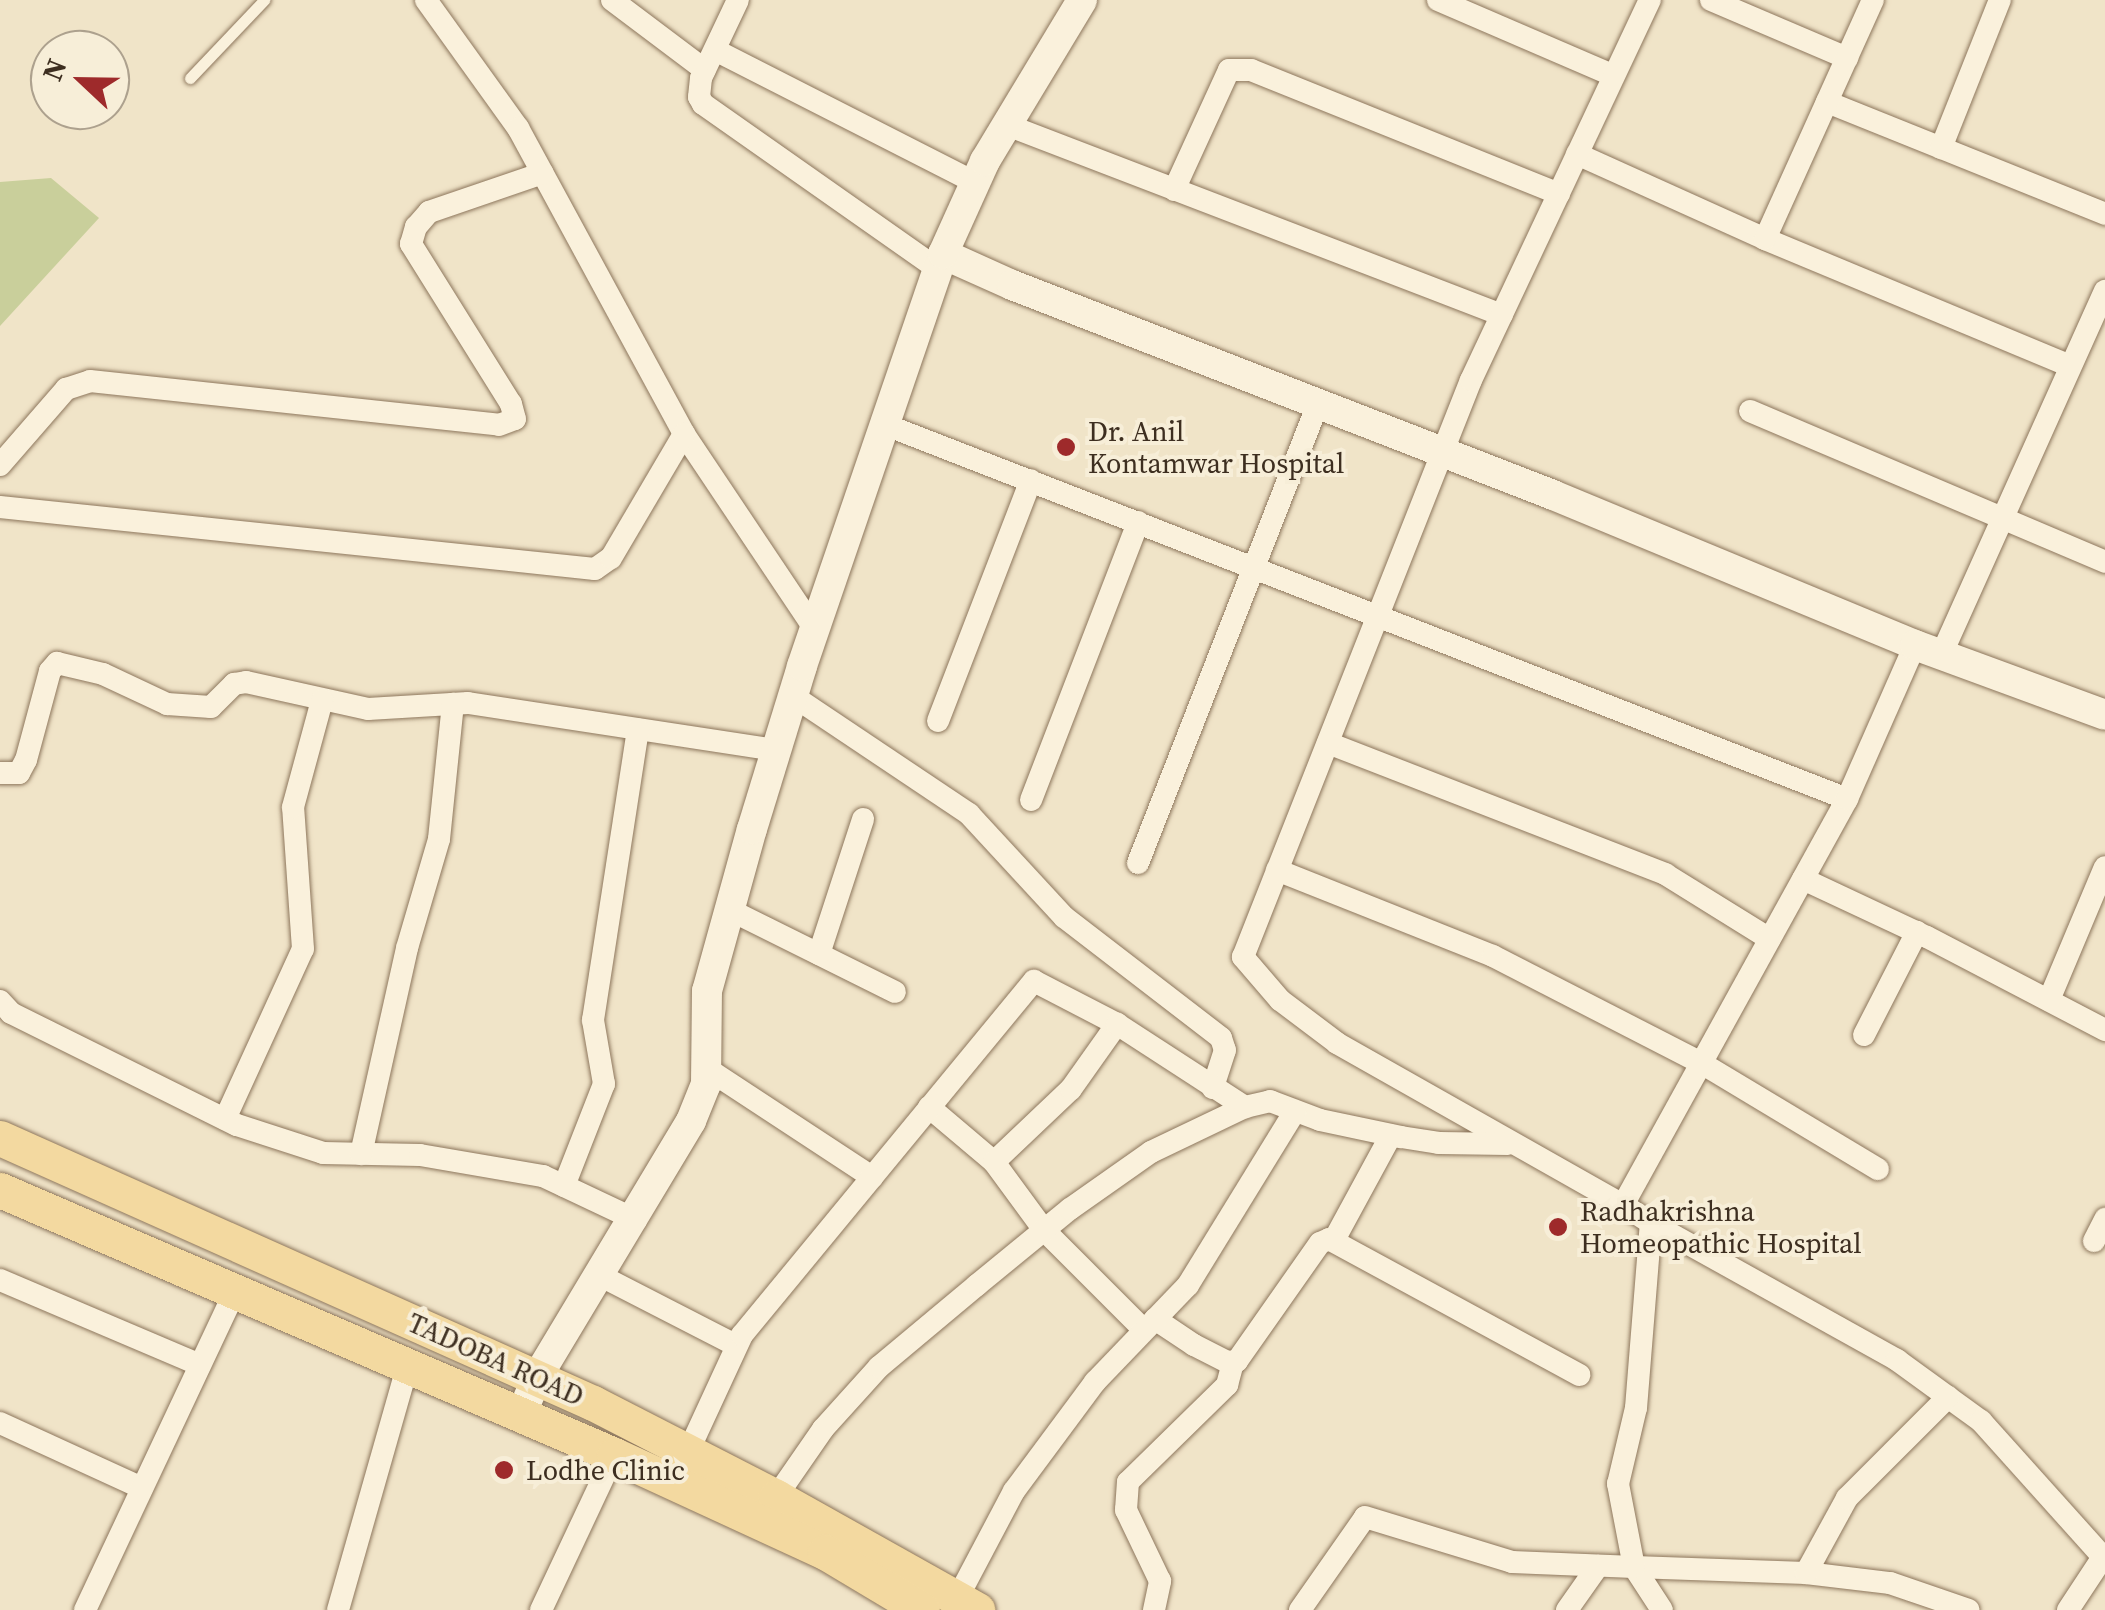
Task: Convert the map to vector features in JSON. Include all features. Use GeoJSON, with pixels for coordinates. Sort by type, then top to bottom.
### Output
{"type":"FeatureCollection","features":[{"type":"Feature","properties":{"kind":"main road","name":"TADOBA ROAD"},"geometry":{"type":"LineString","coordinates":[[0,1138],[255,1248],[688,1452],[776,1497],[965,1606]]}},
{"type":"Feature","properties":{"kind":"main road","name":"TADOBA ROAD"},"geometry":{"type":"LineString","coordinates":[[0,1190],[614,1454],[825,1552],[922,1610]]}},
{"type":"Feature","properties":{"kind":"street"},"geometry":{"type":"LineString","coordinates":[[426,0],[518,128],[684,434],[815,630]]}},
{"type":"Feature","properties":{"kind":"street"},"geometry":{"type":"LineString","coordinates":[[612,0],[710,60],[976,182]]}},
{"type":"Feature","properties":{"kind":"street"},"geometry":{"type":"LineString","coordinates":[[738,0],[698,88],[703,104],[940,261],[1440,451],[2105,715]]}},
{"type":"Feature","properties":{"kind":"street"},"geometry":{"type":"LineString","coordinates":[[521,1416],[536,1380],[636,1220],[691,1120],[706,1084],[707,991],[730,910],[793,696],[940,261],[1007,125],[1082,0]]}},
{"type":"Feature","properties":{"kind":"street"},"geometry":{"type":"LineString","coordinates":[[1438,0],[1482,8],[1612,75]]}},
{"type":"Feature","properties":{"kind":"street"},"geometry":{"type":"LineString","coordinates":[[1650,0],[1440,451],[1243,956],[1280,1000],[1337,1043],[1651,1223],[1820,1313],[1980,1421],[2100,1546],[2068,1610]]}},
{"type":"Feature","properties":{"kind":"street"},"geometry":{"type":"LineString","coordinates":[[1711,0],[1847,58]]}},
{"type":"Feature","properties":{"kind":"street"},"geometry":{"type":"LineString","coordinates":[[1765,240],[1873,0]]}},
{"type":"Feature","properties":{"kind":"street"},"geometry":{"type":"LineString","coordinates":[[1941,148],[2000,0]]}},
{"type":"Feature","properties":{"kind":"street"},"geometry":{"type":"LineString","coordinates":[[1174,190],[1229,70],[1251,70],[1559,194]]}},
{"type":"Feature","properties":{"kind":"street"},"geometry":{"type":"LineString","coordinates":[[1827,102],[2105,214]]}},
{"type":"Feature","properties":{"kind":"street"},"geometry":{"type":"LineString","coordinates":[[1007,125],[1502,315]]}},
{"type":"Feature","properties":{"kind":"street"},"geometry":{"type":"LineString","coordinates":[[1577,154],[1765,240],[2068,365]]}},
{"type":"Feature","properties":{"kind":"street"},"geometry":{"type":"LineString","coordinates":[[0,465],[66,389],[90,380],[500,425],[515,418],[511,404],[411,244],[416,227],[430,212],[543,173]]}},
{"type":"Feature","properties":{"kind":"street"},"geometry":{"type":"LineString","coordinates":[[1624,1205],[2002,515],[2105,290]]}},
{"type":"Feature","properties":{"kind":"street"},"geometry":{"type":"LineString","coordinates":[[1138,863],[1318,404]]}},
{"type":"Feature","properties":{"kind":"street"},"geometry":{"type":"LineString","coordinates":[[1750,411],[2105,562]]}},
{"type":"Feature","properties":{"kind":"street"},"geometry":{"type":"LineString","coordinates":[[886,425],[1847,799]]}},
{"type":"Feature","properties":{"kind":"street"},"geometry":{"type":"LineString","coordinates":[[0,507],[595,569],[611,558],[684,434]]}},
{"type":"Feature","properties":{"kind":"street"},"geometry":{"type":"LineString","coordinates":[[938,721],[1030,480]]}},
{"type":"Feature","properties":{"kind":"street"},"geometry":{"type":"LineString","coordinates":[[1031,800],[1138,522]]}},
{"type":"Feature","properties":{"kind":"street"},"geometry":{"type":"LineString","coordinates":[[0,773],[19,773],[26,760],[50,670],[57,663],[102,674],[167,704],[212,706],[234,684],[246,682],[384,710],[452,704],[776,750]]}},
{"type":"Feature","properties":{"kind":"street"},"geometry":{"type":"LineString","coordinates":[[793,696],[973,817],[1064,917],[1221,1038],[1224,1056],[1212,1088]]}},
{"type":"Feature","properties":{"kind":"street"},"geometry":{"type":"LineString","coordinates":[[225,1119],[303,949],[293,806],[322,700]]}},
{"type":"Feature","properties":{"kind":"street"},"geometry":{"type":"LineString","coordinates":[[360,1154],[408,948],[439,838],[452,704]]}},
{"type":"Feature","properties":{"kind":"street"},"geometry":{"type":"LineString","coordinates":[[564,1186],[604,1084],[594,1020],[638,729]]}},
{"type":"Feature","properties":{"kind":"street"},"geometry":{"type":"LineString","coordinates":[[1328,743],[1665,874],[1770,939]]}},
{"type":"Feature","properties":{"kind":"street"},"geometry":{"type":"LineString","coordinates":[[819,954],[863,819]]}},
{"type":"Feature","properties":{"kind":"street"},"geometry":{"type":"LineString","coordinates":[[2049,1000],[2105,867]]}},
{"type":"Feature","properties":{"kind":"street"},"geometry":{"type":"LineString","coordinates":[[1278,870],[1493,956],[1702,1064],[1878,1168]]}},
{"type":"Feature","properties":{"kind":"street"},"geometry":{"type":"LineString","coordinates":[[1804,879],[1917,932],[2105,1030]]}},
{"type":"Feature","properties":{"kind":"street"},"geometry":{"type":"LineString","coordinates":[[730,910],[896,992]]}},
{"type":"Feature","properties":{"kind":"street"},"geometry":{"type":"LineString","coordinates":[[1864,1035],[1917,932]]}},
{"type":"Feature","properties":{"kind":"street"},"geometry":{"type":"LineString","coordinates":[[688,1452],[735,1345],[1034,981],[1117,1024],[1245,1107]]}},
{"type":"Feature","properties":{"kind":"street"},"geometry":{"type":"LineString","coordinates":[[0,1002],[11,1013],[225,1119],[322,1153],[420,1155],[543,1176],[636,1220]]}},
{"type":"Feature","properties":{"kind":"street"},"geometry":{"type":"LineString","coordinates":[[994,1162],[1071,1089],[1117,1024]]}},
{"type":"Feature","properties":{"kind":"street"},"geometry":{"type":"LineString","coordinates":[[706,1068],[872,1176]]}},
{"type":"Feature","properties":{"kind":"street"},"geometry":{"type":"LineString","coordinates":[[776,1497],[823,1429],[879,1368],[1044,1230],[1152,1152],[1245,1107],[1270,1102],[1391,1135],[1439,1143],[1511,1144]]}},
{"type":"Feature","properties":{"kind":"street"},"geometry":{"type":"LineString","coordinates":[[930,1106],[994,1162],[1044,1230],[1149,1324],[1233,1363]]}},
{"type":"Feature","properties":{"kind":"street"},"geometry":{"type":"LineString","coordinates":[[965,1606],[1014,1490],[1095,1382],[1188,1285],[1295,1111]]}},
{"type":"Feature","properties":{"kind":"street"},"geometry":{"type":"LineString","coordinates":[[1334,1240],[1391,1135]]}},
{"type":"Feature","properties":{"kind":"street"},"geometry":{"type":"LineString","coordinates":[[2094,1241],[2105,1219]]}},
{"type":"Feature","properties":{"kind":"street"},"geometry":{"type":"LineString","coordinates":[[1651,1223],[1636,1408],[1618,1484],[1634,1568],[1662,1610]]}},
{"type":"Feature","properties":{"kind":"street"},"geometry":{"type":"LineString","coordinates":[[1154,1610],[1160,1581],[1126,1510],[1128,1482],[1227,1385],[1233,1363],[1241,1358],[1320,1243],[1334,1240],[1579,1375]]}},
{"type":"Feature","properties":{"kind":"street"},"geometry":{"type":"LineString","coordinates":[[600,1276],[735,1345]]}},
{"type":"Feature","properties":{"kind":"street"},"geometry":{"type":"LineString","coordinates":[[0,1280],[200,1365]]}},
{"type":"Feature","properties":{"kind":"street"},"geometry":{"type":"LineString","coordinates":[[85,1610],[236,1289]]}},
{"type":"Feature","properties":{"kind":"street"},"geometry":{"type":"LineString","coordinates":[[338,1610],[407,1368]]}},
{"type":"Feature","properties":{"kind":"street"},"geometry":{"type":"LineString","coordinates":[[1806,1574],[1847,1498],[1948,1397]]}},
{"type":"Feature","properties":{"kind":"street"},"geometry":{"type":"LineString","coordinates":[[3,1431],[142,1488]]}},
{"type":"Feature","properties":{"kind":"street"},"geometry":{"type":"LineString","coordinates":[[540,1610],[614,1454]]}},
{"type":"Feature","properties":{"kind":"street"},"geometry":{"type":"LineString","coordinates":[[1300,1610],[1366,1516],[1512,1562],[1806,1574],[1890,1583],[1956,1608]]}},
{"type":"Feature","properties":{"kind":"street"},"geometry":{"type":"LineString","coordinates":[[1567,1610],[1598,1566]]}},
{"type":"Feature","properties":{"kind":"lane"},"geometry":{"type":"LineString","coordinates":[[190,78],[264,0]]}},
{"type":"Feature","properties":{"kind":"green space"},"geometry":{"type":"Polygon","coordinates":[[[51,178],[99,218],[0,326],[0,182],[51,178]]]}},
{"type":"Feature","properties":{"kind":"place","name":"Dr. Anil Kontamwar Hospital"},"geometry":{"type":"Point","coordinates":[1066,447]}},
{"type":"Feature","properties":{"kind":"place","name":"Radhakrishna Homeopathic Hospital"},"geometry":{"type":"Point","coordinates":[1558,1227]}},
{"type":"Feature","properties":{"kind":"place","name":"Lodhe Clinic"},"geometry":{"type":"Point","coordinates":[504,1470]}}]}
